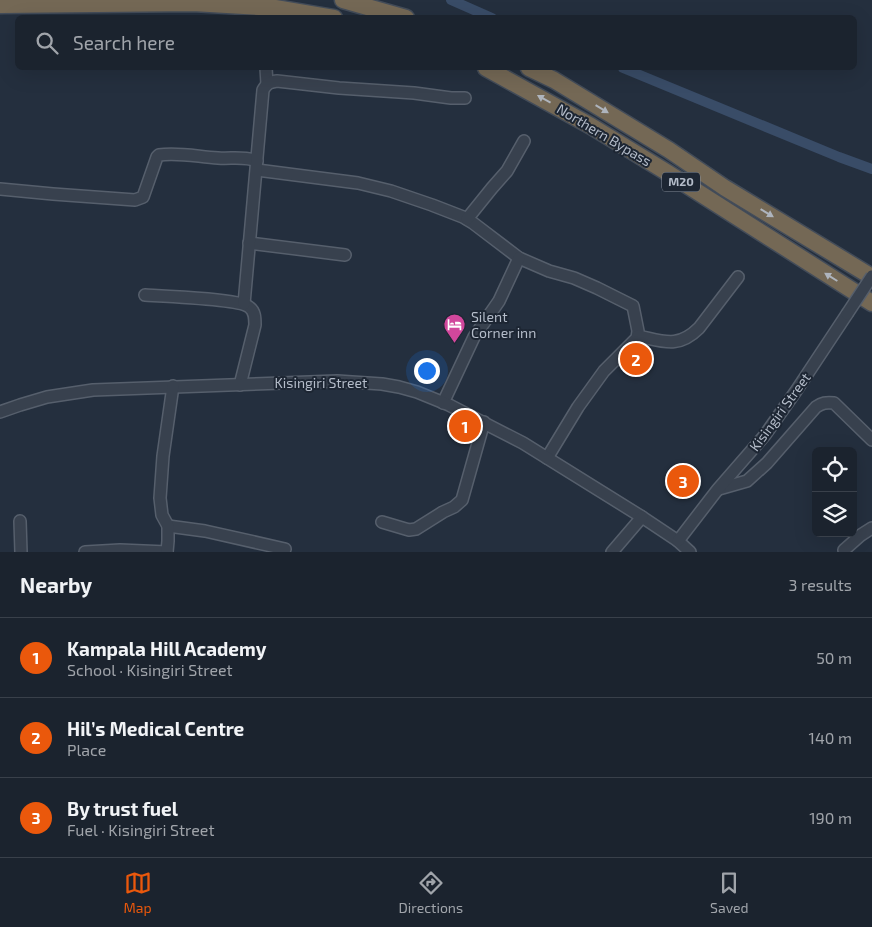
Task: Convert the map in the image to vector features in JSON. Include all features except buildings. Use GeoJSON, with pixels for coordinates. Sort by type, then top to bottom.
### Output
{"type":"FeatureCollection","features":[{"type":"Feature","properties":{"kind":"highway"},"geometry":{"type":"LineString","coordinates":[[344,0],[396,15]]}},
{"type":"Feature","properties":{"kind":"highway"},"geometry":{"type":"LineString","coordinates":[[0,5],[192,3],[275,8],[316,15]]}},
{"type":"Feature","properties":{"kind":"highway","name":"Northern Bypass"},"geometry":{"type":"LineString","coordinates":[[490,70],[591,126],[872,303]]}},
{"type":"Feature","properties":{"kind":"highway","name":"Northern Bypass"},"geometry":{"type":"LineString","coordinates":[[533,70],[554,80],[669,150],[725,188],[872,277]]}},
{"type":"Feature","properties":{"kind":"street"},"geometry":{"type":"LineString","coordinates":[[244,304],[264,90],[267,84],[266,70]]}},
{"type":"Feature","properties":{"kind":"street"},"geometry":{"type":"LineString","coordinates":[[267,84],[283,81],[339,88],[465,98]]}},
{"type":"Feature","properties":{"kind":"street"},"geometry":{"type":"LineString","coordinates":[[467,219],[508,171],[524,140]]}},
{"type":"Feature","properties":{"kind":"street"},"geometry":{"type":"LineString","coordinates":[[0,188],[135,200],[143,197],[159,155],[249,158],[257,166],[358,182],[391,191],[467,219],[519,258],[549,271],[574,278],[634,307],[638,336],[604,371],[578,407],[547,458]]}},
{"type":"Feature","properties":{"kind":"street"},"geometry":{"type":"LineString","coordinates":[[249,243],[345,256]]}},
{"type":"Feature","properties":{"kind":"street"},"geometry":{"type":"LineString","coordinates":[[443,403],[474,337],[499,301],[519,258]]}},
{"type":"Feature","properties":{"kind":"street"},"geometry":{"type":"LineString","coordinates":[[638,336],[671,342],[684,340],[699,328],[738,277]]}},
{"type":"Feature","properties":{"kind":"street","name":"Kisingiri Street"},"geometry":{"type":"LineString","coordinates":[[678,541],[718,489],[766,435],[872,277]]}},
{"type":"Feature","properties":{"kind":"street"},"geometry":{"type":"LineString","coordinates":[[145,295],[213,300],[248,305],[254,315],[255,325],[240,385]]}},
{"type":"Feature","properties":{"kind":"street","name":"Kisingiri Street"},"geometry":{"type":"LineString","coordinates":[[0,412],[47,398],[78,391],[93,390],[337,381],[399,387],[443,403],[523,443],[642,517],[678,541],[690,552]]}},
{"type":"Feature","properties":{"kind":"street"},"geometry":{"type":"LineString","coordinates":[[85,552],[114,550],[167,552],[168,526],[162,515],[160,498],[163,456],[173,386]]}},
{"type":"Feature","properties":{"kind":"street"},"geometry":{"type":"LineString","coordinates":[[718,489],[747,481],[767,463],[821,403],[834,403],[872,440]]}},
{"type":"Feature","properties":{"kind":"street"},"geometry":{"type":"LineString","coordinates":[[382,522],[409,530],[416,529],[458,504],[462,500],[484,422]]}},
{"type":"Feature","properties":{"kind":"street"},"geometry":{"type":"LineString","coordinates":[[612,552],[642,517]]}},
{"type":"Feature","properties":{"kind":"street"},"geometry":{"type":"LineString","coordinates":[[20,521],[20,552]]}},
{"type":"Feature","properties":{"kind":"street"},"geometry":{"type":"LineString","coordinates":[[168,526],[205,531],[285,549]]}},
{"type":"Feature","properties":{"kind":"street"},"geometry":{"type":"LineString","coordinates":[[844,550],[872,528]]}},
{"type":"Feature","properties":{"kind":"waterway"},"geometry":{"type":"LineString","coordinates":[[451,0],[485,15]]}},
{"type":"Feature","properties":{"kind":"waterway"},"geometry":{"type":"LineString","coordinates":[[628,70],[872,169]]}},
{"type":"Feature","properties":{"kind":"place","name":"Silent Corner inn"},"geometry":{"type":"Point","coordinates":[455,344]}},
{"type":"Feature","properties":{"kind":"place","name":"Hil’s Medical Centre"},"geometry":{"type":"Point","coordinates":[636,359]}},
{"type":"Feature","properties":{"kind":"place","name":"Kampala Hill Academy"},"geometry":{"type":"Point","coordinates":[465,426]}},
{"type":"Feature","properties":{"kind":"place","name":"By trust fuel"},"geometry":{"type":"Point","coordinates":[683,481]}}]}
